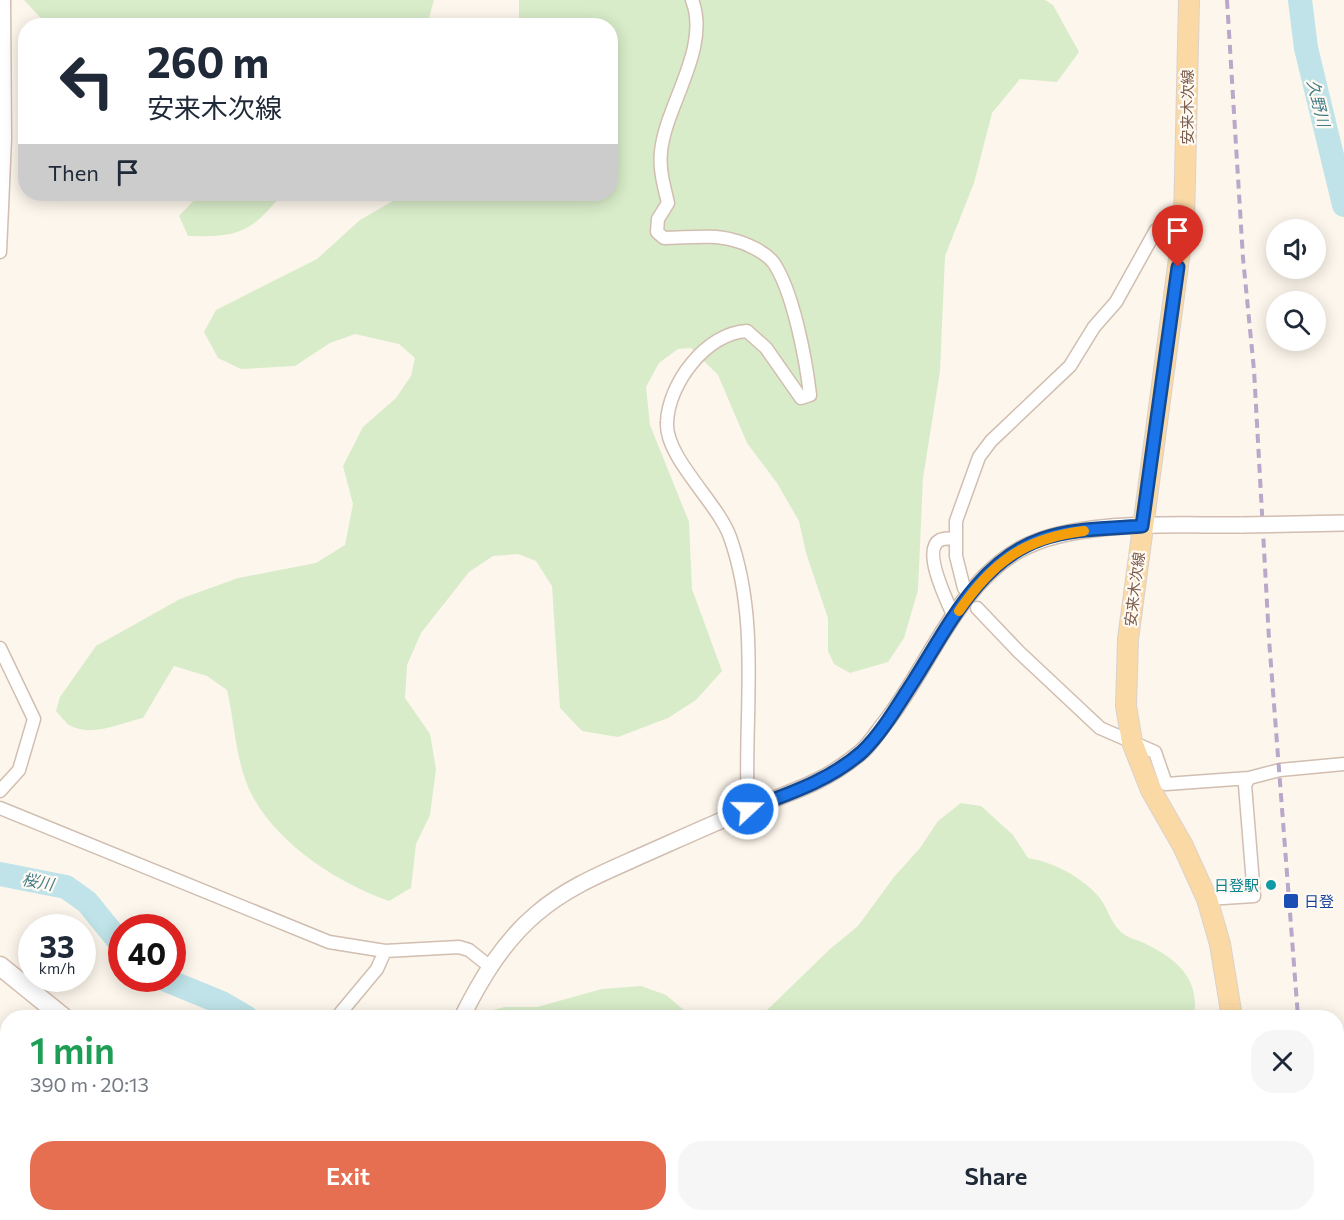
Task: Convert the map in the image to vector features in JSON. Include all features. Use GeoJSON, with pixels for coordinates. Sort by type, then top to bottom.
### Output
{"type":"FeatureCollection","features":[{"type":"Feature","properties":{"kind":"main road","name":"安来木次線"},"geometry":{"type":"LineString","coordinates":[[1189,0],[1184,221],[1128,639],[1126,706],[1132,742],[1151,790],[1183,846],[1207,899],[1220,944],[1231,1010]]}},
{"type":"Feature","properties":{"kind":"main road"},"geometry":{"type":"LineString","coordinates":[[0,966],[54,1010]]}},
{"type":"Feature","properties":{"kind":"street"},"geometry":{"type":"LineString","coordinates":[[0,252],[5,139],[4,0]]}},
{"type":"Feature","properties":{"kind":"street"},"geometry":{"type":"LineString","coordinates":[[692,0],[696,28],[691,58],[661,151],[661,173],[668,202],[658,219],[657,232],[664,238],[733,240],[753,248],[772,261],[787,291],[807,372],[810,394],[801,398],[766,348],[747,331],[734,332],[711,344],[681,377],[669,406],[666,426],[682,464],[716,510],[730,537],[744,596],[749,639],[748,809]]}},
{"type":"Feature","properties":{"kind":"street"},"geometry":{"type":"LineString","coordinates":[[964,588],[958,572],[956,521],[979,457],[992,441],[1070,366],[1094,327],[1116,302],[1156,230],[1167,222],[1184,221]]}},
{"type":"Feature","properties":{"kind":"street"},"geometry":{"type":"LineString","coordinates":[[466,1010],[489,966],[527,921],[568,890],[748,809],[825,779],[862,751],[898,706],[954,617],[984,577],[1020,549],[1063,534],[1142,526],[1344,523]]}},
{"type":"Feature","properties":{"kind":"street"},"geometry":{"type":"LineString","coordinates":[[954,617],[936,574],[933,553],[935,544],[941,539],[955,538]]}},
{"type":"Feature","properties":{"kind":"street"},"geometry":{"type":"LineString","coordinates":[[977,608],[1027,660],[1100,728],[1155,752],[1166,784],[1249,778],[1280,770],[1344,764]]}},
{"type":"Feature","properties":{"kind":"street"},"geometry":{"type":"LineString","coordinates":[[0,648],[34,719],[19,770],[0,791]]}},
{"type":"Feature","properties":{"kind":"street"},"geometry":{"type":"LineString","coordinates":[[1207,899],[1254,896],[1245,785],[1249,778]]}},
{"type":"Feature","properties":{"kind":"street"},"geometry":{"type":"LineString","coordinates":[[0,808],[329,942],[385,951],[459,947],[469,950],[489,966]]}},
{"type":"Feature","properties":{"kind":"street"},"geometry":{"type":"LineString","coordinates":[[343,1010],[377,969],[385,951]]}},
{"type":"Feature","properties":{"kind":"green space"},"geometry":{"type":"Polygon","coordinates":[[[24,0],[434,0],[429,18],[41,18],[24,0]]]}},
{"type":"Feature","properties":{"kind":"green space"},"geometry":{"type":"Polygon","coordinates":[[[519,0],[1045,0],[1053,5],[1079,52],[1057,82],[1020,79],[992,113],[974,183],[945,256],[940,371],[923,478],[918,590],[904,638],[888,662],[850,673],[834,664],[828,651],[828,618],[806,553],[799,521],[777,483],[747,443],[718,375],[691,348],[678,349],[659,363],[646,387],[650,425],[689,522],[692,589],[722,671],[696,700],[668,718],[618,737],[582,731],[560,708],[552,586],[536,561],[518,554],[493,556],[469,572],[421,633],[407,665],[405,698],[430,734],[436,769],[430,815],[416,844],[411,888],[389,901],[350,884],[312,861],[294,847],[265,815],[253,797],[243,772],[227,690],[207,676],[174,666],[143,718],[106,728],[78,729],[69,725],[56,711],[60,697],[96,646],[180,599],[238,578],[316,563],[345,545],[353,504],[343,466],[363,427],[396,398],[411,376],[415,358],[399,344],[355,334],[330,343],[295,366],[241,369],[218,358],[204,332],[216,310],[317,259],[360,220],[393,201],[618,201],[618,18],[519,18],[519,0]]]}},
{"type":"Feature","properties":{"kind":"green space"},"geometry":{"type":"Polygon","coordinates":[[[193,201],[276,201],[252,225],[232,233],[188,236],[179,216],[193,201]]]}},
{"type":"Feature","properties":{"kind":"green space"},"geometry":{"type":"Polygon","coordinates":[[[961,803],[981,806],[1013,835],[1028,858],[1057,867],[1076,877],[1099,897],[1121,932],[1157,950],[1177,964],[1190,981],[1194,992],[1195,1010],[767,1010],[830,949],[858,926],[894,877],[920,848],[938,821],[961,803]]]}},
{"type":"Feature","properties":{"kind":"green space"},"geometry":{"type":"Polygon","coordinates":[[[641,986],[666,995],[684,1010],[493,1010],[505,1007],[537,1007],[602,989],[641,986]]]}},
{"type":"Feature","properties":{"kind":"waterway","name":"久野川"},"geometry":{"type":"LineString","coordinates":[[1300,0],[1306,48],[1344,205]]}},
{"type":"Feature","properties":{"kind":"waterway","name":"桜川"},"geometry":{"type":"LineString","coordinates":[[0,874],[66,887],[87,902],[108,928]]}},
{"type":"Feature","properties":{"kind":"waterway","name":"桜川"},"geometry":{"type":"LineString","coordinates":[[186,988],[234,1010]]}},
{"type":"Feature","properties":{"kind":"railway"},"geometry":{"type":"LineString","coordinates":[[1227,0],[1243,258],[1254,370],[1269,639],[1297,1010]]}},
{"type":"Feature","properties":{"kind":"slow traffic"},"geometry":{"type":"LineString","coordinates":[[959,611],[984,577],[1020,549],[1041,539],[1084,531]]}},
{"type":"Feature","properties":{"kind":"place","name":"日登駅"},"geometry":{"type":"Point","coordinates":[1271,885]}},
{"type":"Feature","properties":{"kind":"place","name":"日登"},"geometry":{"type":"Point","coordinates":[1291,901]}},
{"type":"Feature","properties":{"kind":"route"},"geometry":{"type":"LineString","coordinates":[[748,809],[825,779],[862,751],[898,706],[973,590],[1001,562],[1041,539],[1063,534],[1142,526],[1178,267]]}}]}
